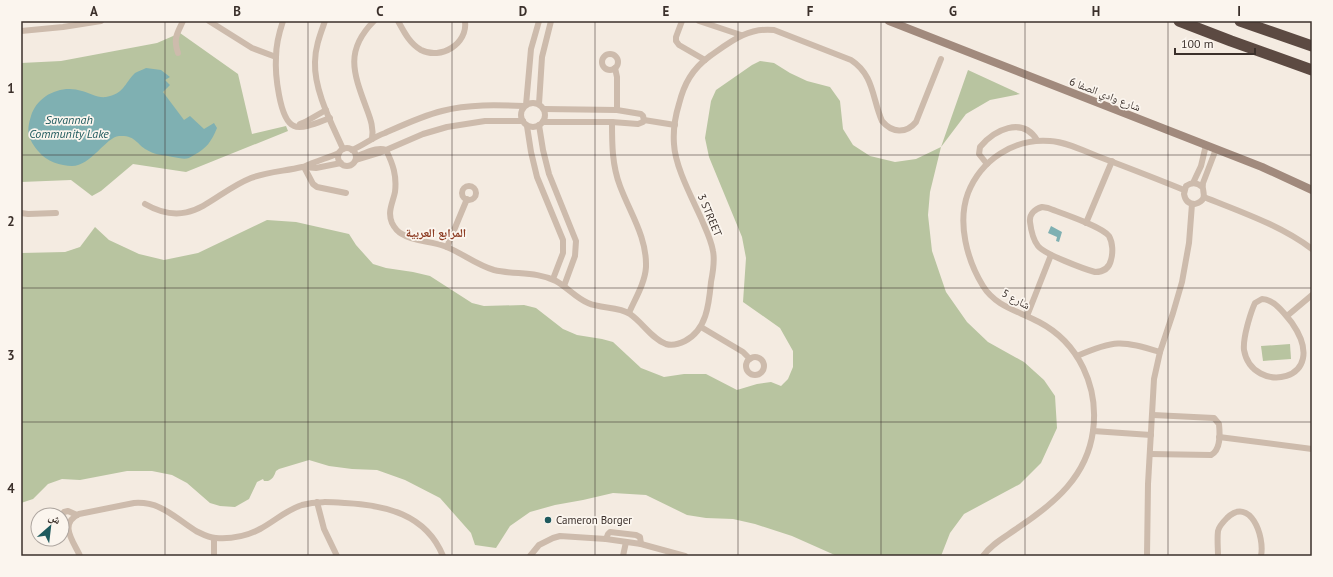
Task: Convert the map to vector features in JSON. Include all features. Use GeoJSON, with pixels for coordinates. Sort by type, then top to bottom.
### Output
{"type":"FeatureCollection","features":[{"type":"Feature","properties":{"kind":"highway"},"geometry":{"type":"LineString","coordinates":[[1179,21],[1312,70]]}},
{"type":"Feature","properties":{"kind":"highway"},"geometry":{"type":"LineString","coordinates":[[1240,21],[1312,46]]}},
{"type":"Feature","properties":{"kind":"main road","name":"شارع وادي الصفا 6"},"geometry":{"type":"LineString","coordinates":[[889,21],[1262,167],[1312,190]]}},
{"type":"Feature","properties":{"kind":"street"},"geometry":{"type":"LineString","coordinates":[[21,31],[63,27],[101,21]]}},
{"type":"Feature","properties":{"kind":"street"},"geometry":{"type":"LineString","coordinates":[[178,53],[175,38],[183,21]]}},
{"type":"Feature","properties":{"kind":"street"},"geometry":{"type":"LineString","coordinates":[[211,21],[252,48],[276,57]]}},
{"type":"Feature","properties":{"kind":"street"},"geometry":{"type":"LineString","coordinates":[[283,21],[276,57],[277,83],[283,109],[288,121],[290,124],[298,127],[306,126],[330,118]]}},
{"type":"Feature","properties":{"kind":"street"},"geometry":{"type":"LineString","coordinates":[[325,21],[318,41],[315,63],[317,84],[341,151],[339,160],[345,166],[353,164],[356,158],[377,149],[381,148],[386,150],[423,134],[460,124],[485,121],[525,124],[535,127],[541,124],[612,122],[638,124],[644,120],[675,125]]}},
{"type":"Feature","properties":{"kind":"street"},"geometry":{"type":"LineString","coordinates":[[374,21],[357,45],[354,66],[358,87],[373,125],[384,133]]}},
{"type":"Feature","properties":{"kind":"street"},"geometry":{"type":"LineString","coordinates":[[398,21],[414,45],[422,50],[432,53],[442,52],[451,48],[458,42],[463,33],[465,21]]}},
{"type":"Feature","properties":{"kind":"street"},"geometry":{"type":"LineString","coordinates":[[539,21],[534,35],[530,56],[525,105],[521,114],[525,124],[537,177],[562,240],[563,253],[553,279]]}},
{"type":"Feature","properties":{"kind":"street"},"geometry":{"type":"LineString","coordinates":[[551,21],[542,57],[541,106],[545,115],[541,124],[543,150],[549,174],[576,241],[576,256],[564,286]]}},
{"type":"Feature","properties":{"kind":"street"},"geometry":{"type":"LineString","coordinates":[[682,21],[676,41],[679,45],[706,60]]}},
{"type":"Feature","properties":{"kind":"street"},"geometry":{"type":"LineString","coordinates":[[700,21],[741,35]]}},
{"type":"Feature","properties":{"kind":"street","name":"3 STREET"},"geometry":{"type":"LineString","coordinates":[[386,150],[395,174],[395,192],[390,213],[394,227],[398,232],[408,237],[447,247],[480,265],[492,269],[516,274],[536,274],[553,279],[594,306],[620,309],[629,313],[660,341],[671,345],[691,338],[700,327],[705,317],[714,257],[711,242],[677,161],[674,143],[675,125],[679,103],[685,84],[693,71],[741,35],[756,30],[774,30],[851,60],[858,65],[868,77],[882,121],[886,127],[899,131],[912,127],[916,122],[941,59]]}},
{"type":"Feature","properties":{"kind":"street"},"geometry":{"type":"LineString","coordinates":[[615,68],[617,77],[617,110]]}},
{"type":"Feature","properties":{"kind":"street"},"geometry":{"type":"LineString","coordinates":[[145,204],[164,212],[174,214],[186,213],[204,206],[232,188],[250,179],[266,174],[304,167],[349,148],[352,150],[384,133],[430,114],[456,108],[482,105],[525,105],[532,102],[541,106],[617,110],[641,114],[643,115],[644,120]]}},
{"type":"Feature","properties":{"kind":"street"},"geometry":{"type":"LineString","coordinates":[[283,109],[290,120],[297,124],[305,122],[326,110]]}},
{"type":"Feature","properties":{"kind":"street"},"geometry":{"type":"LineString","coordinates":[[612,122],[613,156],[616,176],[638,227],[646,260],[645,275],[629,313]]}},
{"type":"Feature","properties":{"kind":"street"},"geometry":{"type":"LineString","coordinates":[[372,139],[373,125]]}},
{"type":"Feature","properties":{"kind":"street"},"geometry":{"type":"LineString","coordinates":[[987,164],[979,154],[980,147],[1001,130],[1009,127],[1023,128],[1031,133],[1037,140]]}},
{"type":"Feature","properties":{"kind":"street","name":"شارع 5"},"geometry":{"type":"LineString","coordinates":[[983,556],[990,547],[1036,516],[1062,494],[1072,481],[1081,466],[1093,431],[1093,402],[1085,372],[1077,356],[1061,337],[1051,329],[1001,304],[984,288],[968,251],[964,229],[964,208],[972,185],[987,164],[1001,153],[1023,143],[1037,140],[1065,143],[1184,190]]}},
{"type":"Feature","properties":{"kind":"street"},"geometry":{"type":"LineString","coordinates":[[1194,183],[1202,187],[1204,197],[1201,202],[1192,204],[1186,200],[1184,190],[1190,184],[1194,183],[1199,173],[1204,158],[1206,145]]}},
{"type":"Feature","properties":{"kind":"street"},"geometry":{"type":"LineString","coordinates":[[352,150],[356,158]]}},
{"type":"Feature","properties":{"kind":"street"},"geometry":{"type":"LineString","coordinates":[[1202,187],[1216,150]]}},
{"type":"Feature","properties":{"kind":"street"},"geometry":{"type":"LineString","coordinates":[[330,156],[332,166]]}},
{"type":"Feature","properties":{"kind":"street"},"geometry":{"type":"LineString","coordinates":[[1204,158],[1212,161]]}},
{"type":"Feature","properties":{"kind":"street"},"geometry":{"type":"LineString","coordinates":[[1086,223],[1112,161]]}},
{"type":"Feature","properties":{"kind":"street"},"geometry":{"type":"LineString","coordinates":[[304,167],[316,168],[341,163]]}},
{"type":"Feature","properties":{"kind":"street"},"geometry":{"type":"LineString","coordinates":[[304,167],[315,186],[346,193]]}},
{"type":"Feature","properties":{"kind":"street"},"geometry":{"type":"LineString","coordinates":[[1199,173],[1206,176]]}},
{"type":"Feature","properties":{"kind":"street"},"geometry":{"type":"LineString","coordinates":[[1204,197],[1278,228],[1294,236],[1312,249]]}},
{"type":"Feature","properties":{"kind":"street"},"geometry":{"type":"LineString","coordinates":[[447,247],[467,199]]}},
{"type":"Feature","properties":{"kind":"street"},"geometry":{"type":"LineString","coordinates":[[1147,556],[1147,517],[1154,379],[1160,352],[1182,282],[1189,243],[1192,204]]}},
{"type":"Feature","properties":{"kind":"street"},"geometry":{"type":"LineString","coordinates":[[1037,208],[1048,208],[1105,232],[1110,239],[1112,248],[1109,266],[1100,272],[1095,272],[1051,254],[1043,251],[1037,245],[1030,216],[1037,208]]}},
{"type":"Feature","properties":{"kind":"street"},"geometry":{"type":"LineString","coordinates":[[21,213],[56,213]]}},
{"type":"Feature","properties":{"kind":"street"},"geometry":{"type":"LineString","coordinates":[[1027,316],[1051,254]]}},
{"type":"Feature","properties":{"kind":"street"},"geometry":{"type":"LineString","coordinates":[[1287,316],[1312,296]]}},
{"type":"Feature","properties":{"kind":"street"},"geometry":{"type":"LineString","coordinates":[[1266,299],[1273,302],[1287,316],[1303,342],[1305,357],[1303,364],[1293,375],[1285,377],[1269,376],[1250,364],[1244,350],[1246,334],[1253,307],[1258,300],[1266,299]]}},
{"type":"Feature","properties":{"kind":"street"},"geometry":{"type":"LineString","coordinates":[[700,327],[743,352],[750,359]]}},
{"type":"Feature","properties":{"kind":"street"},"geometry":{"type":"LineString","coordinates":[[1077,356],[1103,346],[1119,343],[1136,344],[1160,352]]}},
{"type":"Feature","properties":{"kind":"street"},"geometry":{"type":"LineString","coordinates":[[1150,454],[1211,455],[1216,451],[1219,437],[1219,424],[1214,418],[1153,415]]}},
{"type":"Feature","properties":{"kind":"street"},"geometry":{"type":"LineString","coordinates":[[1093,431],[1151,435]]}},
{"type":"Feature","properties":{"kind":"street"},"geometry":{"type":"LineString","coordinates":[[1219,437],[1312,449]]}},
{"type":"Feature","properties":{"kind":"street"},"geometry":{"type":"LineString","coordinates":[[70,522],[77,515],[143,502],[159,506],[201,533],[214,538],[232,538],[249,534],[261,529],[293,508],[317,502],[360,504],[395,511],[410,518],[424,527],[434,540],[443,556]]}},
{"type":"Feature","properties":{"kind":"street"},"geometry":{"type":"LineString","coordinates":[[317,502],[324,529],[337,556]]}},
{"type":"Feature","properties":{"kind":"street"},"geometry":{"type":"LineString","coordinates":[[70,512],[77,515]]}},
{"type":"Feature","properties":{"kind":"street"},"geometry":{"type":"LineString","coordinates":[[1218,556],[1218,535],[1221,525],[1229,516],[1236,513],[1241,513],[1252,518],[1259,530],[1261,540],[1261,556]]}},
{"type":"Feature","properties":{"kind":"street"},"geometry":{"type":"LineString","coordinates":[[606,539],[610,532],[636,535],[640,538],[641,544]]}},
{"type":"Feature","properties":{"kind":"street"},"geometry":{"type":"LineString","coordinates":[[70,536],[80,556]]}},
{"type":"Feature","properties":{"kind":"street"},"geometry":{"type":"LineString","coordinates":[[530,556],[539,545],[560,536],[606,539],[641,544],[685,556]]}},
{"type":"Feature","properties":{"kind":"street"},"geometry":{"type":"LineString","coordinates":[[214,538],[214,556]]}},
{"type":"Feature","properties":{"kind":"street"},"geometry":{"type":"LineString","coordinates":[[623,556],[626,542]]}},
{"type":"Feature","properties":{"kind":"green space"},"geometry":{"type":"Polygon","coordinates":[[[180,33],[238,74],[252,134],[286,126],[288,131],[186,172],[133,164],[101,191],[92,196],[71,180],[21,182],[21,63],[61,61],[157,43],[180,33]]]}},
{"type":"Feature","properties":{"kind":"green space"},"geometry":{"type":"Polygon","coordinates":[[[760,61],[774,63],[807,81],[830,87],[840,101],[843,129],[853,145],[870,156],[895,162],[916,159],[941,147],[930,192],[928,215],[932,251],[946,292],[967,322],[988,342],[1024,362],[1044,380],[1055,396],[1057,428],[1041,463],[1020,484],[964,514],[950,533],[941,556],[837,556],[792,536],[755,524],[733,519],[706,518],[687,515],[646,495],[613,493],[555,505],[530,512],[510,526],[496,548],[475,545],[471,533],[440,498],[405,480],[377,470],[329,466],[309,460],[279,469],[270,480],[264,481],[263,479],[257,482],[249,499],[235,507],[220,506],[210,503],[187,483],[172,475],[152,471],[127,471],[80,480],[62,479],[48,484],[33,499],[21,503],[21,253],[65,252],[80,247],[95,227],[109,240],[139,254],[164,260],[198,253],[267,220],[296,222],[349,234],[356,245],[373,264],[386,268],[430,276],[472,303],[484,306],[524,305],[536,308],[563,329],[577,335],[613,342],[641,368],[664,377],[684,374],[706,374],[737,390],[757,384],[771,382],[781,386],[788,379],[793,367],[793,351],[780,328],[743,302],[746,258],[742,237],[709,157],[705,138],[711,101],[716,90],[760,61]]]}},
{"type":"Feature","properties":{"kind":"green space"},"geometry":{"type":"Polygon","coordinates":[[[968,70],[1020,94],[990,100],[966,114],[941,147],[968,70]]]}},
{"type":"Feature","properties":{"kind":"green space"},"geometry":{"type":"Polygon","coordinates":[[[1290,344],[1291,359],[1263,361],[1261,346],[1290,344]]]}},
{"type":"Feature","properties":{"kind":"water","name":"Savannah Community Lake"},"geometry":{"type":"Polygon","coordinates":[[[146,68],[161,70],[170,77],[165,80],[170,85],[163,92],[184,120],[190,116],[204,129],[214,123],[217,128],[211,141],[202,150],[189,158],[184,159],[160,155],[143,148],[132,138],[119,136],[109,141],[86,161],[79,165],[72,166],[59,164],[50,160],[42,155],[35,147],[30,139],[28,131],[29,122],[34,109],[44,97],[59,90],[66,89],[74,89],[100,97],[112,96],[117,94],[123,88],[135,73],[146,68]]]}},
{"type":"Feature","properties":{"kind":"water"},"geometry":{"type":"Polygon","coordinates":[[[1051,226],[1062,232],[1059,242],[1056,241],[1057,237],[1048,233],[1051,226]]]}},
{"type":"Feature","properties":{"kind":"place","name":"Cameron Borger"},"geometry":{"type":"Point","coordinates":[548,520]}},
{"type":"Feature","properties":{"kind":"district","name":"المرابع العربية"},"geometry":{"type":"Point","coordinates":[436,233]}}]}
